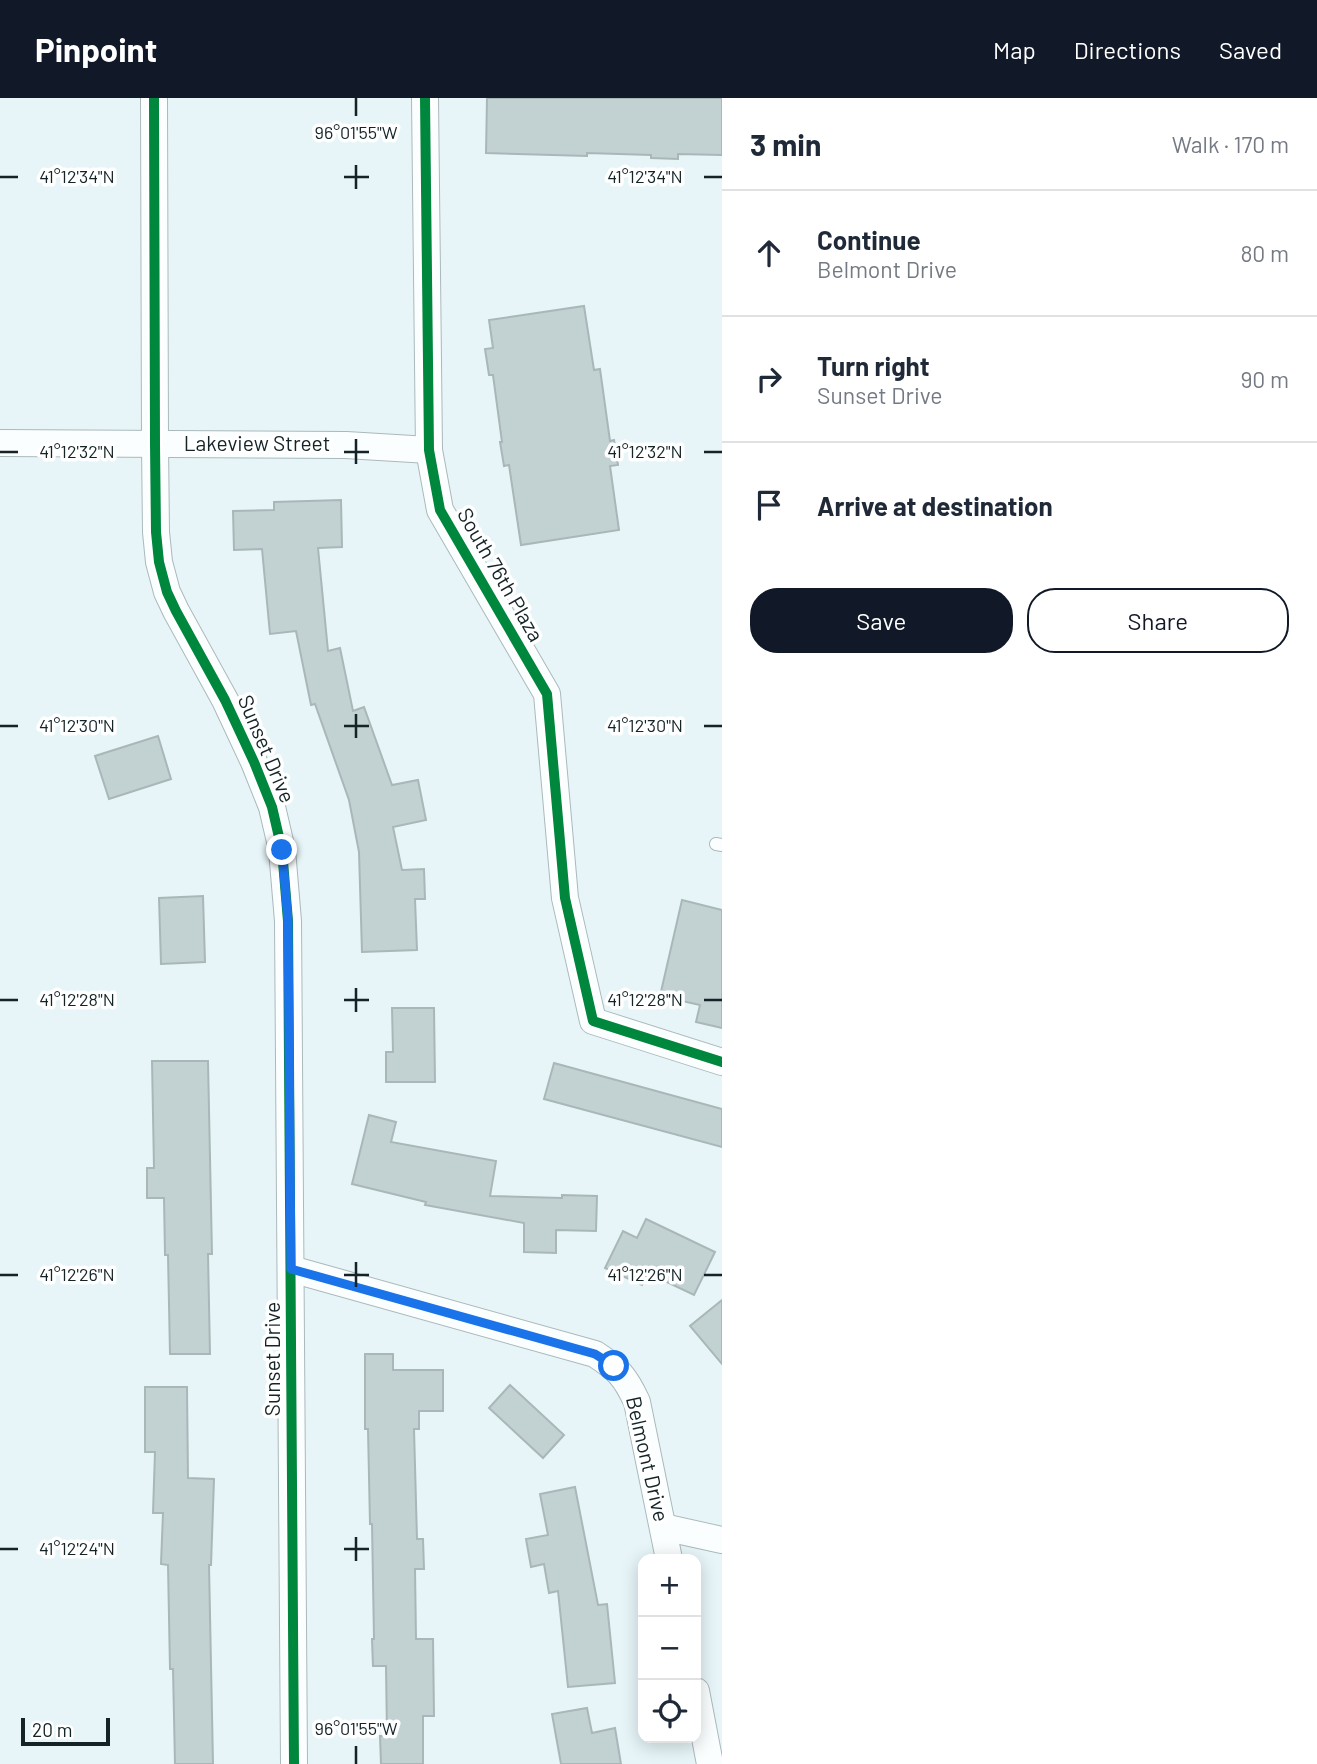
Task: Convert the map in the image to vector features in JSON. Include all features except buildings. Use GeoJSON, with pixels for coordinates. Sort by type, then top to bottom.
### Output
{"type":"FeatureCollection","features":[{"type":"Feature","properties":{"kind":"street","name":"Sunset Drive"},"geometry":{"type":"LineString","coordinates":[[154,98],[155,444],[159,562],[167,592],[225,700],[272,807],[282,850],[288,920],[294,1764]]}},
{"type":"Feature","properties":{"kind":"street","name":"South 76th Plaza"},"geometry":{"type":"LineString","coordinates":[[425,98],[429,450],[440,510],[547,694],[565,898],[593,1021],[722,1062]]}},
{"type":"Feature","properties":{"kind":"street","name":"Lakeview Street"},"geometry":{"type":"LineString","coordinates":[[0,443],[346,444],[429,450]]}},
{"type":"Feature","properties":{"kind":"street","name":"Belmont Drive"},"geometry":{"type":"LineString","coordinates":[[291,1269],[595,1354],[614,1366],[628,1382],[637,1402],[668,1554]]}},
{"type":"Feature","properties":{"kind":"street"},"geometry":{"type":"LineString","coordinates":[[663,1527],[722,1540]]}},
{"type":"Feature","properties":{"kind":"street"},"geometry":{"type":"LineString","coordinates":[[701,1717],[710,1764]]}},
{"type":"Feature","properties":{"kind":"cycle path"},"geometry":{"type":"LineString","coordinates":[[154,98],[155,444],[159,562],[167,592],[225,700],[272,807],[282,850],[288,921],[294,1764]]}},
{"type":"Feature","properties":{"kind":"cycle path"},"geometry":{"type":"LineString","coordinates":[[425,98],[429,450],[440,510],[547,694],[565,898],[593,1021],[722,1062]]}},
{"type":"Feature","properties":{"kind":"route"},"geometry":{"type":"LineString","coordinates":[[282,850],[288,920],[291,1269],[595,1354],[614,1366]]}}]}
